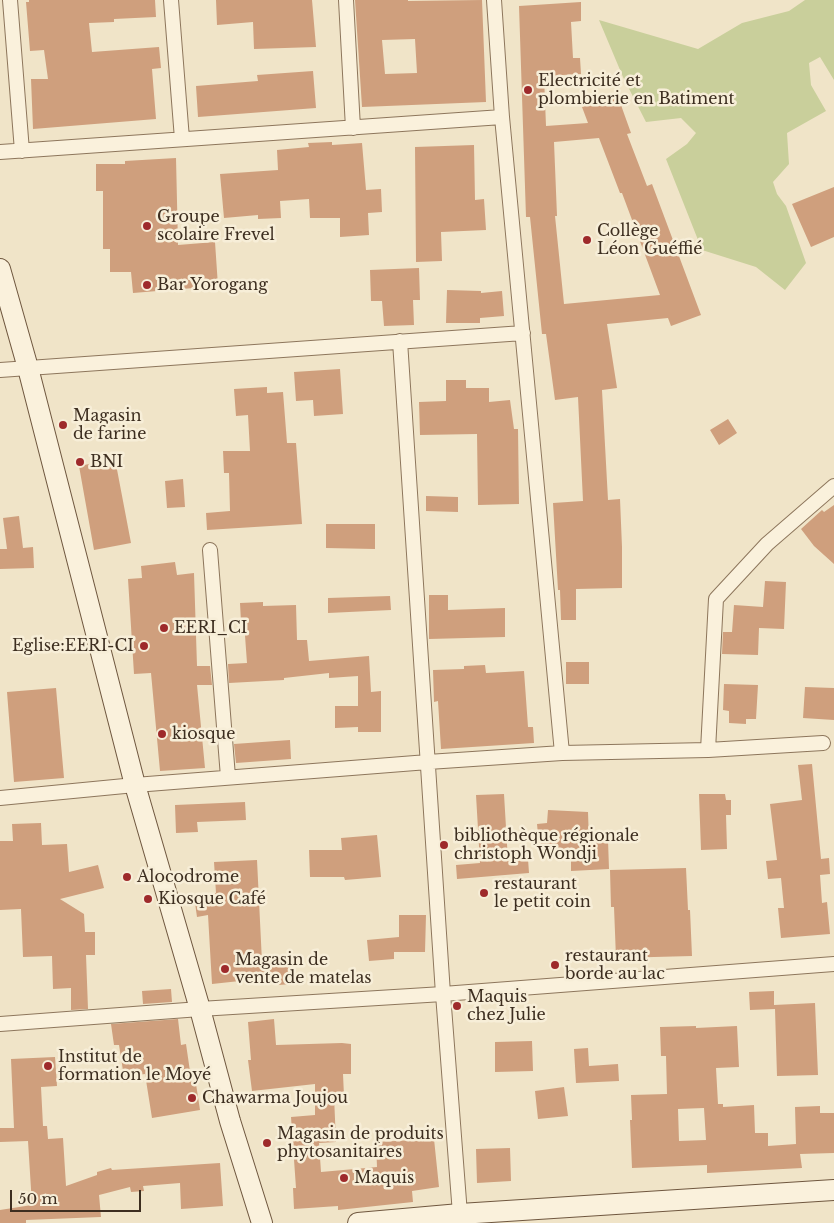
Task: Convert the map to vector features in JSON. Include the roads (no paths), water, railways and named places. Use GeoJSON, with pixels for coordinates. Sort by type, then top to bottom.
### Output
{"type":"FeatureCollection","features":[{"type":"Feature","properties":{"kind":"main road"},"geometry":{"type":"LineString","coordinates":[[0,269],[28,368],[135,785],[200,1009],[230,1121],[262,1223]]}},
{"type":"Feature","properties":{"kind":"main road"},"geometry":{"type":"LineString","coordinates":[[358,1223],[473,1217],[834,1190]]}},
{"type":"Feature","properties":{"kind":"street"},"geometry":{"type":"LineString","coordinates":[[10,0],[22,151]]}},
{"type":"Feature","properties":{"kind":"street"},"geometry":{"type":"LineString","coordinates":[[171,0],[182,139]]}},
{"type":"Feature","properties":{"kind":"street"},"geometry":{"type":"LineString","coordinates":[[346,0],[353,128]]}},
{"type":"Feature","properties":{"kind":"street"},"geometry":{"type":"LineString","coordinates":[[494,0],[502,117],[562,753]]}},
{"type":"Feature","properties":{"kind":"street"},"geometry":{"type":"LineString","coordinates":[[0,152],[502,117]]}},
{"type":"Feature","properties":{"kind":"street"},"geometry":{"type":"LineString","coordinates":[[0,370],[523,333]]}},
{"type":"Feature","properties":{"kind":"street"},"geometry":{"type":"LineString","coordinates":[[400,341],[444,994],[473,1217]]}},
{"type":"Feature","properties":{"kind":"street"},"geometry":{"type":"LineString","coordinates":[[708,750],[716,599],[767,544],[834,486]]}},
{"type":"Feature","properties":{"kind":"street"},"geometry":{"type":"LineString","coordinates":[[210,550],[228,777]]}},
{"type":"Feature","properties":{"kind":"street"},"geometry":{"type":"LineString","coordinates":[[0,798],[228,777],[562,753],[708,750],[823,743]]}},
{"type":"Feature","properties":{"kind":"street"},"geometry":{"type":"LineString","coordinates":[[0,1024],[444,994],[834,964]]}},
{"type":"Feature","properties":{"kind":"place","name":"Electricité et plombierie en Batiment"},"geometry":{"type":"Point","coordinates":[528,90]}},
{"type":"Feature","properties":{"kind":"place","name":"Groupe scolaire Frevel"},"geometry":{"type":"Point","coordinates":[147,226]}},
{"type":"Feature","properties":{"kind":"place","name":"Collège Léon Guéffié"},"geometry":{"type":"Point","coordinates":[587,240]}},
{"type":"Feature","properties":{"kind":"place","name":"Bar Yorogang"},"geometry":{"type":"Point","coordinates":[147,285]}},
{"type":"Feature","properties":{"kind":"place","name":"Magasin de farine"},"geometry":{"type":"Point","coordinates":[63,425]}},
{"type":"Feature","properties":{"kind":"place","name":"BNI"},"geometry":{"type":"Point","coordinates":[80,462]}},
{"type":"Feature","properties":{"kind":"place","name":"EERI_CI"},"geometry":{"type":"Point","coordinates":[164,628]}},
{"type":"Feature","properties":{"kind":"place","name":"Eglise:EERI-CI"},"geometry":{"type":"Point","coordinates":[144,646]}},
{"type":"Feature","properties":{"kind":"place","name":"kiosque"},"geometry":{"type":"Point","coordinates":[162,734]}},
{"type":"Feature","properties":{"kind":"place","name":"bibliothèque régionale christoph Wondji"},"geometry":{"type":"Point","coordinates":[444,845]}},
{"type":"Feature","properties":{"kind":"place","name":"Alocodrome"},"geometry":{"type":"Point","coordinates":[127,877]}},
{"type":"Feature","properties":{"kind":"place","name":"restaurant le petit coin"},"geometry":{"type":"Point","coordinates":[484,893]}},
{"type":"Feature","properties":{"kind":"place","name":"Kiosque Café"},"geometry":{"type":"Point","coordinates":[148,899]}},
{"type":"Feature","properties":{"kind":"place","name":"restaurant borde au lac"},"geometry":{"type":"Point","coordinates":[555,965]}},
{"type":"Feature","properties":{"kind":"place","name":"Magasin de vente de matelas"},"geometry":{"type":"Point","coordinates":[225,969]}},
{"type":"Feature","properties":{"kind":"place","name":"Maquis chez Julie"},"geometry":{"type":"Point","coordinates":[457,1006]}},
{"type":"Feature","properties":{"kind":"place","name":"Institut de formation le Moyé"},"geometry":{"type":"Point","coordinates":[48,1066]}},
{"type":"Feature","properties":{"kind":"place","name":"Chawarma Joujou"},"geometry":{"type":"Point","coordinates":[192,1098]}},
{"type":"Feature","properties":{"kind":"place","name":"Magasin de produits phytosanitaires"},"geometry":{"type":"Point","coordinates":[267,1143]}},
{"type":"Feature","properties":{"kind":"place","name":"Maquis"},"geometry":{"type":"Point","coordinates":[344,1178]}}]}
